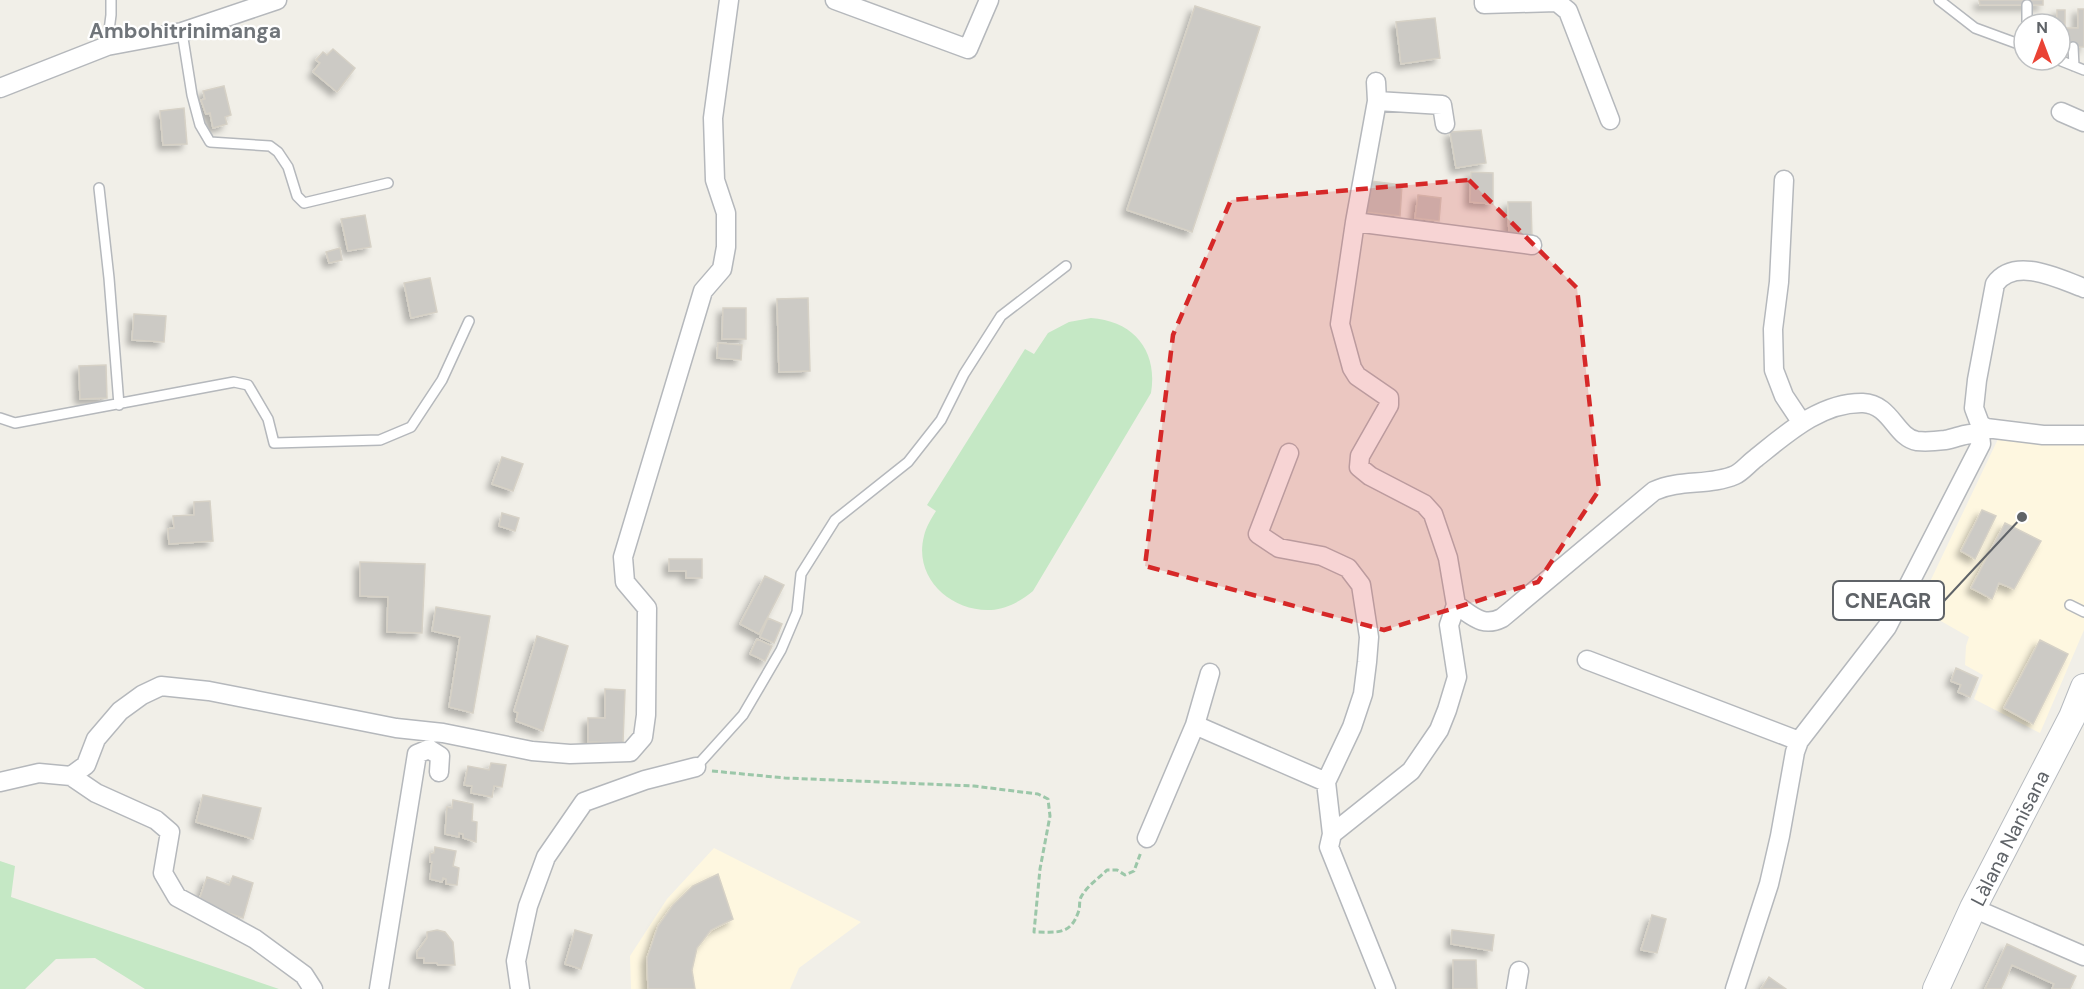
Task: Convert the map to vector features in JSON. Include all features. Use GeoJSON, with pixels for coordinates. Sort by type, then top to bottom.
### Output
{"type":"FeatureCollection","features":[{"type":"Feature","properties":{"kind":"street"},"geometry":{"type":"LineString","coordinates":[[0,88],[108,46],[182,32],[277,0]]}},
{"type":"Feature","properties":{"kind":"street"},"geometry":{"type":"LineString","coordinates":[[71,776],[86,765],[96,739],[120,711],[142,695],[161,686],[209,691],[396,728],[443,733],[532,751],[570,754],[630,752],[635,748],[643,737],[646,715],[647,608],[625,582],[623,557],[703,291],[722,270],[726,246],[726,213],[715,180],[713,118],[729,0]]}},
{"type":"Feature","properties":{"kind":"street"},"geometry":{"type":"LineString","coordinates":[[835,0],[968,49],[989,0]]}},
{"type":"Feature","properties":{"kind":"street"},"geometry":{"type":"LineString","coordinates":[[1484,0],[1484,4],[1557,2],[1568,11],[1610,120]]}},
{"type":"Feature","properties":{"kind":"street"},"geometry":{"type":"LineString","coordinates":[[1332,834],[1411,771],[1438,730],[1457,677],[1449,625],[1456,605],[1448,558],[1433,514],[1424,504],[1370,476],[1359,467],[1360,456],[1389,405],[1389,398],[1357,376],[1352,368],[1340,324],[1355,222],[1377,101],[1376,82]]}},
{"type":"Feature","properties":{"kind":"street"},"geometry":{"type":"LineString","coordinates":[[1377,101],[1442,105],[1445,124]]}},
{"type":"Feature","properties":{"kind":"street"},"geometry":{"type":"LineString","coordinates":[[2061,112],[2084,122]]}},
{"type":"Feature","properties":{"kind":"street"},"geometry":{"type":"LineString","coordinates":[[1784,180],[1779,282],[1773,329],[1774,370],[1784,396],[1802,423]]}},
{"type":"Feature","properties":{"kind":"street"},"geometry":{"type":"LineString","coordinates":[[1355,222],[1532,245]]}},
{"type":"Feature","properties":{"kind":"street"},"geometry":{"type":"LineString","coordinates":[[2084,288],[2032,271],[2013,271],[2000,276],[1995,284],[1974,408],[1980,424],[1986,428],[2043,435],[2084,435]]}},
{"type":"Feature","properties":{"kind":"street"},"geometry":{"type":"LineString","coordinates":[[1456,605],[1484,622],[1493,622],[1502,618],[1654,491],[1668,484],[1723,479],[1737,475],[1802,423],[1837,407],[1864,403],[1881,408],[1909,438],[1917,441],[1945,440],[1972,433],[1980,435],[1981,444],[1887,627],[1798,741],[1769,884],[1735,989]]}},
{"type":"Feature","properties":{"kind":"street"},"geometry":{"type":"LineString","coordinates":[[1289,453],[1258,534],[1279,548],[1322,556],[1348,568],[1361,585],[1369,637],[1363,694],[1352,727],[1326,782],[1332,834],[1329,847],[1386,989]]}},
{"type":"Feature","properties":{"kind":"street"},"geometry":{"type":"LineString","coordinates":[[1587,660],[1798,741]]}},
{"type":"Feature","properties":{"kind":"street"},"geometry":{"type":"LineString","coordinates":[[1147,838],[1195,725],[1210,673]]}},
{"type":"Feature","properties":{"kind":"street","name":"Làlana Nanisana"},"geometry":{"type":"LineString","coordinates":[[1936,989],[1973,908],[2078,718],[2084,687]]}},
{"type":"Feature","properties":{"kind":"street"},"geometry":{"type":"LineString","coordinates":[[1195,725],[1326,782]]}},
{"type":"Feature","properties":{"kind":"street"},"geometry":{"type":"LineString","coordinates":[[379,989],[417,754],[429,750],[440,756],[439,772]]}},
{"type":"Feature","properties":{"kind":"street"},"geometry":{"type":"LineString","coordinates":[[520,989],[516,961],[528,906],[546,857],[584,802],[645,780],[696,767]]}},
{"type":"Feature","properties":{"kind":"street"},"geometry":{"type":"LineString","coordinates":[[0,782],[39,773],[71,776],[96,793],[156,820],[170,832],[163,873],[177,897],[255,939],[304,975],[313,989]]}},
{"type":"Feature","properties":{"kind":"street"},"geometry":{"type":"LineString","coordinates":[[1973,908],[2084,956]]}},
{"type":"Feature","properties":{"kind":"lane"},"geometry":{"type":"LineString","coordinates":[[108,46],[111,0]]}},
{"type":"Feature","properties":{"kind":"lane"},"geometry":{"type":"LineString","coordinates":[[1939,0],[1975,28],[2012,42]]}},
{"type":"Feature","properties":{"kind":"lane"},"geometry":{"type":"LineString","coordinates":[[2027,5],[2027,12]]}},
{"type":"Feature","properties":{"kind":"lane"},"geometry":{"type":"LineString","coordinates":[[182,32],[192,95],[200,125],[210,142],[270,146],[278,152],[288,167],[297,196],[304,203],[388,183]]}},
{"type":"Feature","properties":{"kind":"lane"},"geometry":{"type":"LineString","coordinates":[[2073,47],[2074,66],[2084,70]]}},
{"type":"Feature","properties":{"kind":"lane"},"geometry":{"type":"LineString","coordinates":[[99,188],[119,405]]}},
{"type":"Feature","properties":{"kind":"lane"},"geometry":{"type":"LineString","coordinates":[[696,767],[743,715],[780,650],[797,612],[801,574],[835,519],[908,462],[941,420],[964,374],[1001,316],[1066,266]]}},
{"type":"Feature","properties":{"kind":"lane"},"geometry":{"type":"LineString","coordinates":[[0,418],[15,423],[234,382],[248,385],[268,418],[274,443],[380,440],[411,427],[442,380],[469,321]]}},
{"type":"Feature","properties":{"kind":"lane"},"geometry":{"type":"LineString","coordinates":[[2070,605],[2084,612]]}},
{"type":"Feature","properties":{"kind":"path"},"geometry":{"type":"LineString","coordinates":[[718,772],[785,778],[974,786],[1038,794],[1048,800],[1050,816],[1040,869],[1035,932],[1063,932],[1072,927],[1080,909],[1080,899],[1086,891],[1107,870],[1117,870],[1125,875],[1134,871],[1147,838]]}},
{"type":"Feature","properties":{"kind":"highlighted area"},"geometry":{"type":"Polygon","coordinates":[[[1469,180],[1577,288],[1599,490],[1538,582],[1384,630],[1145,566],[1173,335],[1231,200],[1469,180]]]}},
{"type":"Feature","properties":{"kind":"shaded area"},"geometry":{"type":"Polygon","coordinates":[[[1998,439],[2073,441],[2084,444],[2084,630],[2040,733],[1974,699],[1983,675],[1965,665],[1969,637],[1939,620],[1946,600],[1926,590],[1998,439]]]}},
{"type":"Feature","properties":{"kind":"shaded area"},"geometry":{"type":"Polygon","coordinates":[[[714,848],[861,922],[799,968],[790,989],[631,989],[630,956],[667,899],[714,848]]]}},
{"type":"Feature","properties":{"kind":"green space"},"geometry":{"type":"Polygon","coordinates":[[[1091,318],[1120,325],[1140,341],[1151,364],[1151,393],[1033,591],[1014,604],[991,610],[976,609],[949,599],[938,590],[924,566],[922,551],[924,536],[936,511],[927,505],[1025,349],[1034,354],[1048,333],[1069,322],[1091,318]]]}},
{"type":"Feature","properties":{"kind":"green space"},"geometry":{"type":"Polygon","coordinates":[[[0,861],[15,866],[11,897],[279,989],[145,989],[95,958],[56,959],[25,989],[0,989],[0,861]]]}},
{"type":"Feature","properties":{"kind":"building"},"geometry":{"type":"Polygon","coordinates":[[[1979,0],[2043,0],[2043,5],[1980,5],[1979,0]]]}},
{"type":"Feature","properties":{"kind":"building"},"geometry":{"type":"Polygon","coordinates":[[[1195,6],[1260,27],[1192,232],[1127,210],[1195,6]]]}},
{"type":"Feature","properties":{"kind":"building"},"geometry":{"type":"Polygon","coordinates":[[[2078,9],[2084,9],[2084,47],[2072,47],[2072,28],[2078,28],[2078,9]]]}},
{"type":"Feature","properties":{"kind":"building"},"geometry":{"type":"Polygon","coordinates":[[[1435,18],[1440,58],[1401,64],[1396,22],[1435,18]]]}},
{"type":"Feature","properties":{"kind":"building"},"geometry":{"type":"Polygon","coordinates":[[[333,49],[355,68],[337,92],[313,72],[320,63],[316,60],[323,52],[327,55],[333,49]]]}},
{"type":"Feature","properties":{"kind":"building"},"geometry":{"type":"Polygon","coordinates":[[[224,86],[231,115],[225,117],[227,124],[213,128],[210,113],[206,114],[201,100],[205,99],[203,91],[224,86]]]}},
{"type":"Feature","properties":{"kind":"building"},"geometry":{"type":"Polygon","coordinates":[[[184,108],[187,144],[163,145],[160,111],[184,108]]]}},
{"type":"Feature","properties":{"kind":"building"},"geometry":{"type":"Polygon","coordinates":[[[1481,130],[1486,163],[1456,168],[1450,132],[1481,130]]]}},
{"type":"Feature","properties":{"kind":"building"},"geometry":{"type":"Polygon","coordinates":[[[1471,172],[1493,173],[1493,204],[1470,202],[1471,172]]]}},
{"type":"Feature","properties":{"kind":"building"},"geometry":{"type":"Polygon","coordinates":[[[1370,181],[1402,185],[1400,216],[1366,212],[1370,181]]]}},
{"type":"Feature","properties":{"kind":"building"},"geometry":{"type":"Polygon","coordinates":[[[1418,195],[1441,198],[1439,221],[1415,218],[1418,195]]]}},
{"type":"Feature","properties":{"kind":"building"},"geometry":{"type":"Polygon","coordinates":[[[1508,202],[1531,202],[1532,237],[1509,236],[1508,202]]]}},
{"type":"Feature","properties":{"kind":"building"},"geometry":{"type":"Polygon","coordinates":[[[365,215],[371,247],[348,251],[341,219],[365,215]]]}},
{"type":"Feature","properties":{"kind":"building"},"geometry":{"type":"Polygon","coordinates":[[[340,248],[342,260],[329,263],[326,252],[340,248]]]}},
{"type":"Feature","properties":{"kind":"building"},"geometry":{"type":"Polygon","coordinates":[[[430,278],[437,312],[411,318],[404,283],[430,278]]]}},
{"type":"Feature","properties":{"kind":"building"},"geometry":{"type":"Polygon","coordinates":[[[808,298],[810,371],[779,372],[777,299],[808,298]]]}},
{"type":"Feature","properties":{"kind":"building"},"geometry":{"type":"Polygon","coordinates":[[[723,308],[746,308],[746,339],[722,339],[723,308]]]}},
{"type":"Feature","properties":{"kind":"building"},"geometry":{"type":"Polygon","coordinates":[[[134,314],[166,316],[164,342],[132,340],[134,314]]]}},
{"type":"Feature","properties":{"kind":"building"},"geometry":{"type":"Polygon","coordinates":[[[718,343],[742,345],[741,360],[717,358],[718,343]]]}},
{"type":"Feature","properties":{"kind":"building"},"geometry":{"type":"Polygon","coordinates":[[[106,365],[107,398],[80,399],[79,366],[106,365]]]}},
{"type":"Feature","properties":{"kind":"building"},"geometry":{"type":"Polygon","coordinates":[[[502,457],[523,464],[513,491],[492,484],[502,457]]]}},
{"type":"Feature","properties":{"kind":"building"},"geometry":{"type":"Polygon","coordinates":[[[210,501],[213,541],[169,544],[168,529],[174,528],[173,516],[194,515],[194,502],[210,501]]]}},
{"type":"Feature","properties":{"kind":"building"},"geometry":{"type":"Polygon","coordinates":[[[1982,510],[1996,516],[1975,559],[1961,551],[1982,510]]]}},
{"type":"Feature","properties":{"kind":"building"},"geometry":{"type":"Polygon","coordinates":[[[502,513],[519,518],[515,531],[499,526],[502,513]]]}},
{"type":"Feature","properties":{"kind":"building"},"geometry":{"type":"Polygon","coordinates":[[[2005,523],[2041,541],[2014,589],[1999,583],[1992,599],[1971,588],[2005,523]]]}},
{"type":"Feature","properties":{"kind":"building"},"geometry":{"type":"Polygon","coordinates":[[[669,559],[702,559],[702,578],[686,578],[686,571],[669,571],[669,559]]]}},
{"type":"Feature","properties":{"kind":"building"},"geometry":{"type":"Polygon","coordinates":[[[360,562],[425,564],[422,633],[387,632],[388,597],[360,596],[360,562]]]}},
{"type":"Feature","properties":{"kind":"building"},"geometry":{"type":"Polygon","coordinates":[[[765,576],[784,585],[759,634],[740,624],[765,576]]]}},
{"type":"Feature","properties":{"kind":"building"},"geometry":{"type":"Polygon","coordinates":[[[436,607],[490,616],[473,713],[449,707],[460,637],[432,631],[436,607]]]}},
{"type":"Feature","properties":{"kind":"building"},"geometry":{"type":"Polygon","coordinates":[[[768,618],[782,624],[774,643],[760,637],[768,618]]]}},
{"type":"Feature","properties":{"kind":"building"},"geometry":{"type":"Polygon","coordinates":[[[537,636],[568,646],[543,731],[516,721],[518,713],[514,711],[537,636]]]}},
{"type":"Feature","properties":{"kind":"building"},"geometry":{"type":"Polygon","coordinates":[[[757,639],[772,646],[765,661],[750,654],[757,639]]]}},
{"type":"Feature","properties":{"kind":"building"},"geometry":{"type":"Polygon","coordinates":[[[2040,640],[2068,654],[2033,724],[2004,708],[2040,640]]]}},
{"type":"Feature","properties":{"kind":"building"},"geometry":{"type":"Polygon","coordinates":[[[1956,668],[1978,678],[1970,697],[1958,692],[1961,685],[1951,681],[1956,668]]]}},
{"type":"Feature","properties":{"kind":"building"},"geometry":{"type":"Polygon","coordinates":[[[605,689],[625,690],[623,743],[588,742],[588,718],[605,718],[605,689]]]}},
{"type":"Feature","properties":{"kind":"building"},"geometry":{"type":"Polygon","coordinates":[[[491,763],[506,765],[502,787],[494,786],[492,797],[471,793],[472,786],[464,785],[468,766],[489,770],[491,763]]]}},
{"type":"Feature","properties":{"kind":"building"},"geometry":{"type":"Polygon","coordinates":[[[203,795],[261,808],[253,839],[196,822],[203,795]]]}},
{"type":"Feature","properties":{"kind":"building"},"geometry":{"type":"Polygon","coordinates":[[[453,800],[473,804],[472,821],[477,822],[476,842],[463,838],[463,834],[459,833],[459,837],[445,834],[447,807],[452,808],[453,800]]]}},
{"type":"Feature","properties":{"kind":"building"},"geometry":{"type":"Polygon","coordinates":[[[435,847],[456,851],[453,866],[459,868],[457,885],[446,884],[446,879],[443,878],[442,882],[430,879],[432,862],[430,862],[430,854],[434,853],[435,847]]]}},
{"type":"Feature","properties":{"kind":"building"},"geometry":{"type":"Polygon","coordinates":[[[718,874],[733,919],[711,930],[697,948],[692,970],[695,989],[648,989],[647,958],[658,926],[673,905],[693,886],[718,874]]]}},
{"type":"Feature","properties":{"kind":"building"},"geometry":{"type":"Polygon","coordinates":[[[233,876],[253,883],[243,918],[216,909],[199,900],[207,877],[229,885],[233,876]]]}},
{"type":"Feature","properties":{"kind":"building"},"geometry":{"type":"Polygon","coordinates":[[[1652,915],[1666,919],[1657,953],[1641,950],[1652,915]]]}},
{"type":"Feature","properties":{"kind":"building"},"geometry":{"type":"Polygon","coordinates":[[[437,930],[445,932],[453,942],[455,965],[424,963],[424,958],[417,958],[417,952],[427,938],[427,932],[437,930]]]}},
{"type":"Feature","properties":{"kind":"building"},"geometry":{"type":"Polygon","coordinates":[[[575,930],[592,935],[581,969],[565,964],[575,930]]]}},
{"type":"Feature","properties":{"kind":"building"},"geometry":{"type":"Polygon","coordinates":[[[1452,930],[1494,935],[1492,951],[1451,944],[1452,930]]]}},
{"type":"Feature","properties":{"kind":"building"},"geometry":{"type":"Polygon","coordinates":[[[2007,944],[2076,976],[2070,989],[2052,989],[2054,984],[2012,965],[2001,989],[1985,989],[2007,944]]]}},
{"type":"Feature","properties":{"kind":"building"},"geometry":{"type":"Polygon","coordinates":[[[1453,960],[1476,960],[1477,989],[1453,989],[1453,960]]]}},
{"type":"Feature","properties":{"kind":"building"},"geometry":{"type":"Polygon","coordinates":[[[1769,977],[1786,989],[1761,989],[1769,977]]]}},
{"type":"Feature","properties":{"kind":"place","name":"CNEAGR"},"geometry":{"type":"Point","coordinates":[2022,517]}},
{"type":"Feature","properties":{"kind":"district","name":"Ambohitrinimanga"},"geometry":{"type":"Point","coordinates":[185,31]}}]}
